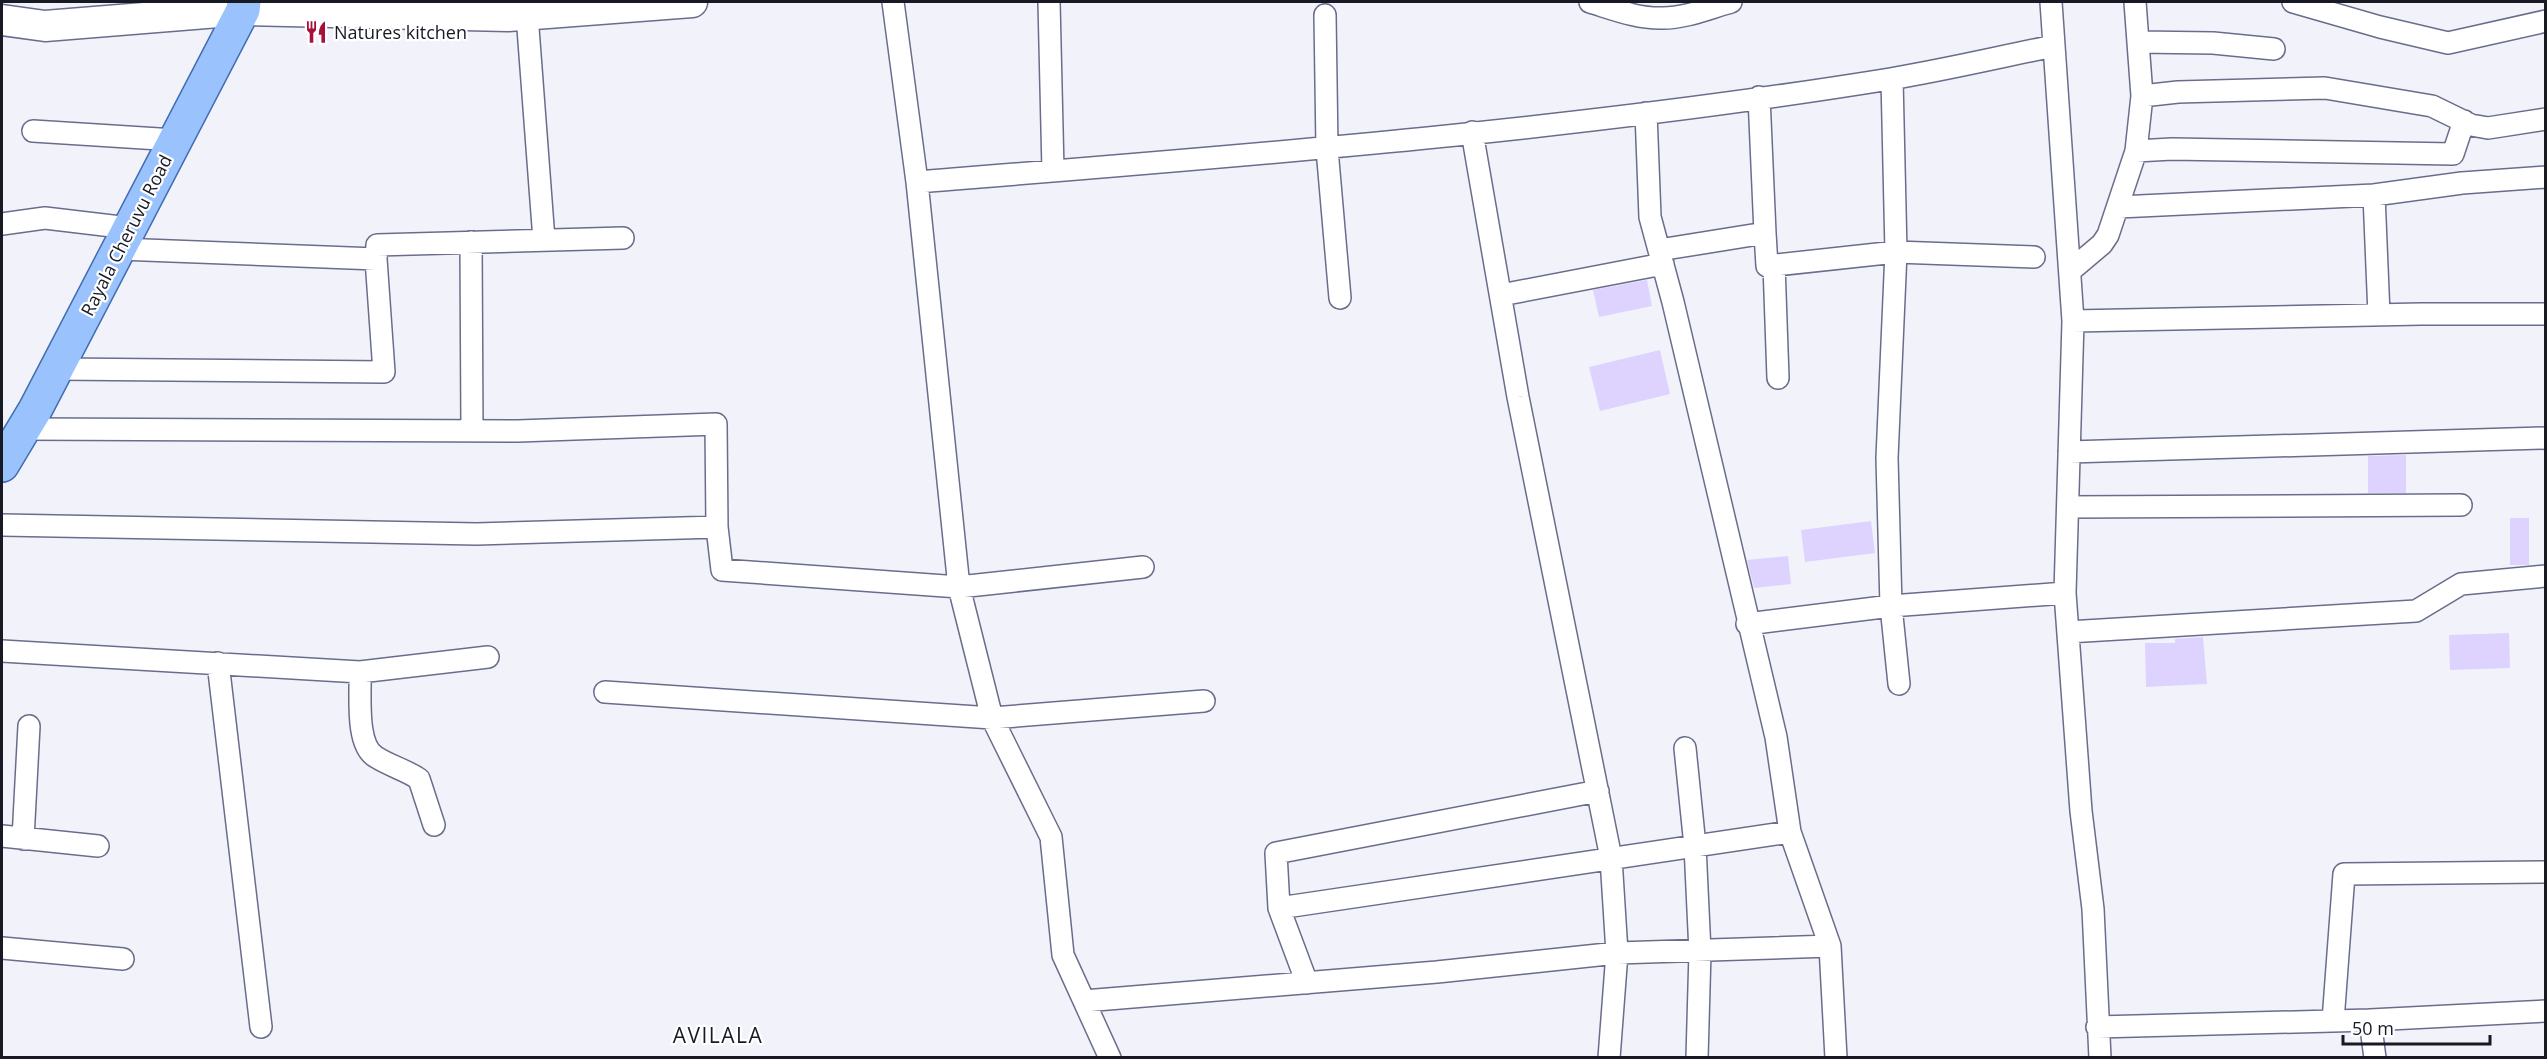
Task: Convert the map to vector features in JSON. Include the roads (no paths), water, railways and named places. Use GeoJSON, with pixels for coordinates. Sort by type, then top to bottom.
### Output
{"type":"FeatureCollection","features":[{"type":"Feature","properties":{"kind":"main road","name":"Rayala Cheruvu Road"},"geometry":{"type":"LineString","coordinates":[[2,465],[57,369],[244,6]]}},
{"type":"Feature","properties":{"kind":"street"},"geometry":{"type":"LineString","coordinates":[[2,20],[45,26],[244,6],[508,16],[692,2]]}},
{"type":"Feature","properties":{"kind":"street"},"geometry":{"type":"LineString","coordinates":[[893,2],[917,182],[943,417],[958,587],[992,718],[1051,837],[1063,955],[1110,1058]]}},
{"type":"Feature","properties":{"kind":"street"},"geometry":{"type":"LineString","coordinates":[[1049,2],[1053,171]]}},
{"type":"Feature","properties":{"kind":"street"},"geometry":{"type":"LineString","coordinates":[[1590,2],[1627,14],[1661,19],[1731,2]]}},
{"type":"Feature","properties":{"kind":"street"},"geometry":{"type":"LineString","coordinates":[[2051,2],[2073,321],[2065,594],[2081,811],[2093,909],[2100,1058]]}},
{"type":"Feature","properties":{"kind":"street"},"geometry":{"type":"LineString","coordinates":[[2070,271],[2102,244],[2108,236],[2136,151],[2142,96],[2135,2]]}},
{"type":"Feature","properties":{"kind":"street"},"geometry":{"type":"LineString","coordinates":[[2293,2],[2380,27],[2448,43],[2546,21]]}},
{"type":"Feature","properties":{"kind":"street"},"geometry":{"type":"LineString","coordinates":[[527,15],[544,240]]}},
{"type":"Feature","properties":{"kind":"street"},"geometry":{"type":"LineString","coordinates":[[1325,15],[1327,149],[1340,298]]}},
{"type":"Feature","properties":{"kind":"street"},"geometry":{"type":"LineString","coordinates":[[2138,42],[2213,43],[2274,49]]}},
{"type":"Feature","properties":{"kind":"street"},"geometry":{"type":"LineString","coordinates":[[917,182],[1327,149],[1646,113],[1892,79],[2054,46]]}},
{"type":"Feature","properties":{"kind":"street"},"geometry":{"type":"LineString","coordinates":[[1892,79],[1896,252],[1887,458],[1891,606],[1899,684]]}},
{"type":"Feature","properties":{"kind":"street"},"geometry":{"type":"LineString","coordinates":[[2142,96],[2178,92],[2325,88],[2432,106],[2464,121],[2488,128],[2546,119]]}},
{"type":"Feature","properties":{"kind":"street"},"geometry":{"type":"LineString","coordinates":[[1759,97],[1767,266],[1896,252],[2034,257]]}},
{"type":"Feature","properties":{"kind":"street"},"geometry":{"type":"LineString","coordinates":[[1646,113],[1650,217],[1776,737],[1790,832],[1830,946],[1836,1058]]}},
{"type":"Feature","properties":{"kind":"street"},"geometry":{"type":"LineString","coordinates":[[2136,151],[2172,149],[2453,154],[2464,121]]}},
{"type":"Feature","properties":{"kind":"street"},"geometry":{"type":"LineString","coordinates":[[33,131],[175,141]]}},
{"type":"Feature","properties":{"kind":"street"},"geometry":{"type":"LineString","coordinates":[[1472,132],[1518,398],[1611,858],[1617,954],[1609,1058]]}},
{"type":"Feature","properties":{"kind":"street"},"geometry":{"type":"LineString","coordinates":[[2119,207],[2374,195],[2462,183],[2546,177]]}},
{"type":"Feature","properties":{"kind":"street"},"geometry":{"type":"LineString","coordinates":[[2374,195],[2379,315]]}},
{"type":"Feature","properties":{"kind":"street"},"geometry":{"type":"LineString","coordinates":[[2,224],[45,218],[124,239],[376,259]]}},
{"type":"Feature","properties":{"kind":"street"},"geometry":{"type":"LineString","coordinates":[[1500,295],[1765,232]]}},
{"type":"Feature","properties":{"kind":"street"},"geometry":{"type":"LineString","coordinates":[[57,369],[384,372],[377,245],[623,238]]}},
{"type":"Feature","properties":{"kind":"street"},"geometry":{"type":"LineString","coordinates":[[471,242],[472,431]]}},
{"type":"Feature","properties":{"kind":"street"},"geometry":{"type":"LineString","coordinates":[[1774,265],[1778,378]]}},
{"type":"Feature","properties":{"kind":"street"},"geometry":{"type":"LineString","coordinates":[[2073,321],[2546,314]]}},
{"type":"Feature","properties":{"kind":"street"},"geometry":{"type":"LineString","coordinates":[[24,429],[472,431],[716,424],[717,527],[722,570],[958,587],[1143,567]]}},
{"type":"Feature","properties":{"kind":"street"},"geometry":{"type":"LineString","coordinates":[[2069,452],[2546,438]]}},
{"type":"Feature","properties":{"kind":"street"},"geometry":{"type":"LineString","coordinates":[[2068,507],[2461,505]]}},
{"type":"Feature","properties":{"kind":"street"},"geometry":{"type":"LineString","coordinates":[[2,525],[477,534],[717,527]]}},
{"type":"Feature","properties":{"kind":"street"},"geometry":{"type":"LineString","coordinates":[[2068,632],[2416,611],[2462,584],[2546,576]]}},
{"type":"Feature","properties":{"kind":"street"},"geometry":{"type":"LineString","coordinates":[[1747,624],[1891,606],[2065,594]]}},
{"type":"Feature","properties":{"kind":"street"},"geometry":{"type":"LineString","coordinates":[[2,651],[360,672],[488,657]]}},
{"type":"Feature","properties":{"kind":"street"},"geometry":{"type":"LineString","coordinates":[[218,663],[261,1027]]}},
{"type":"Feature","properties":{"kind":"street"},"geometry":{"type":"LineString","coordinates":[[360,672],[362,732],[365,746],[374,756],[419,779],[434,825]]}},
{"type":"Feature","properties":{"kind":"street"},"geometry":{"type":"LineString","coordinates":[[604,692],[992,718],[1204,701]]}},
{"type":"Feature","properties":{"kind":"street"},"geometry":{"type":"LineString","coordinates":[[23,839],[29,726]]}},
{"type":"Feature","properties":{"kind":"street"},"geometry":{"type":"LineString","coordinates":[[1685,748],[1695,846],[1700,952],[1697,1058]]}},
{"type":"Feature","properties":{"kind":"street"},"geometry":{"type":"LineString","coordinates":[[1307,983],[1279,908],[1276,853],[1598,792]]}},
{"type":"Feature","properties":{"kind":"street"},"geometry":{"type":"LineString","coordinates":[[1279,908],[1790,832]]}},
{"type":"Feature","properties":{"kind":"street"},"geometry":{"type":"LineString","coordinates":[[2,836],[98,846]]}},
{"type":"Feature","properties":{"kind":"street"},"geometry":{"type":"LineString","coordinates":[[2333,1021],[2344,874],[2546,872]]}},
{"type":"Feature","properties":{"kind":"street"},"geometry":{"type":"LineString","coordinates":[[1084,1001],[1617,954],[1830,946]]}},
{"type":"Feature","properties":{"kind":"street"},"geometry":{"type":"LineString","coordinates":[[2,948],[123,959]]}},
{"type":"Feature","properties":{"kind":"street"},"geometry":{"type":"LineString","coordinates":[[2097,1027],[2370,1020],[2546,1011]]}},
{"type":"Feature","properties":{"kind":"street"},"geometry":{"type":"LineString","coordinates":[[2370,1020],[2375,1058]]}},
{"type":"Feature","properties":{"kind":"place","name":"Natures kitchen"},"geometry":{"type":"Point","coordinates":[316,32]}},
{"type":"Feature","properties":{"kind":"district","name":"AVILALA"},"geometry":{"type":"Point","coordinates":[718,1035]}}]}
